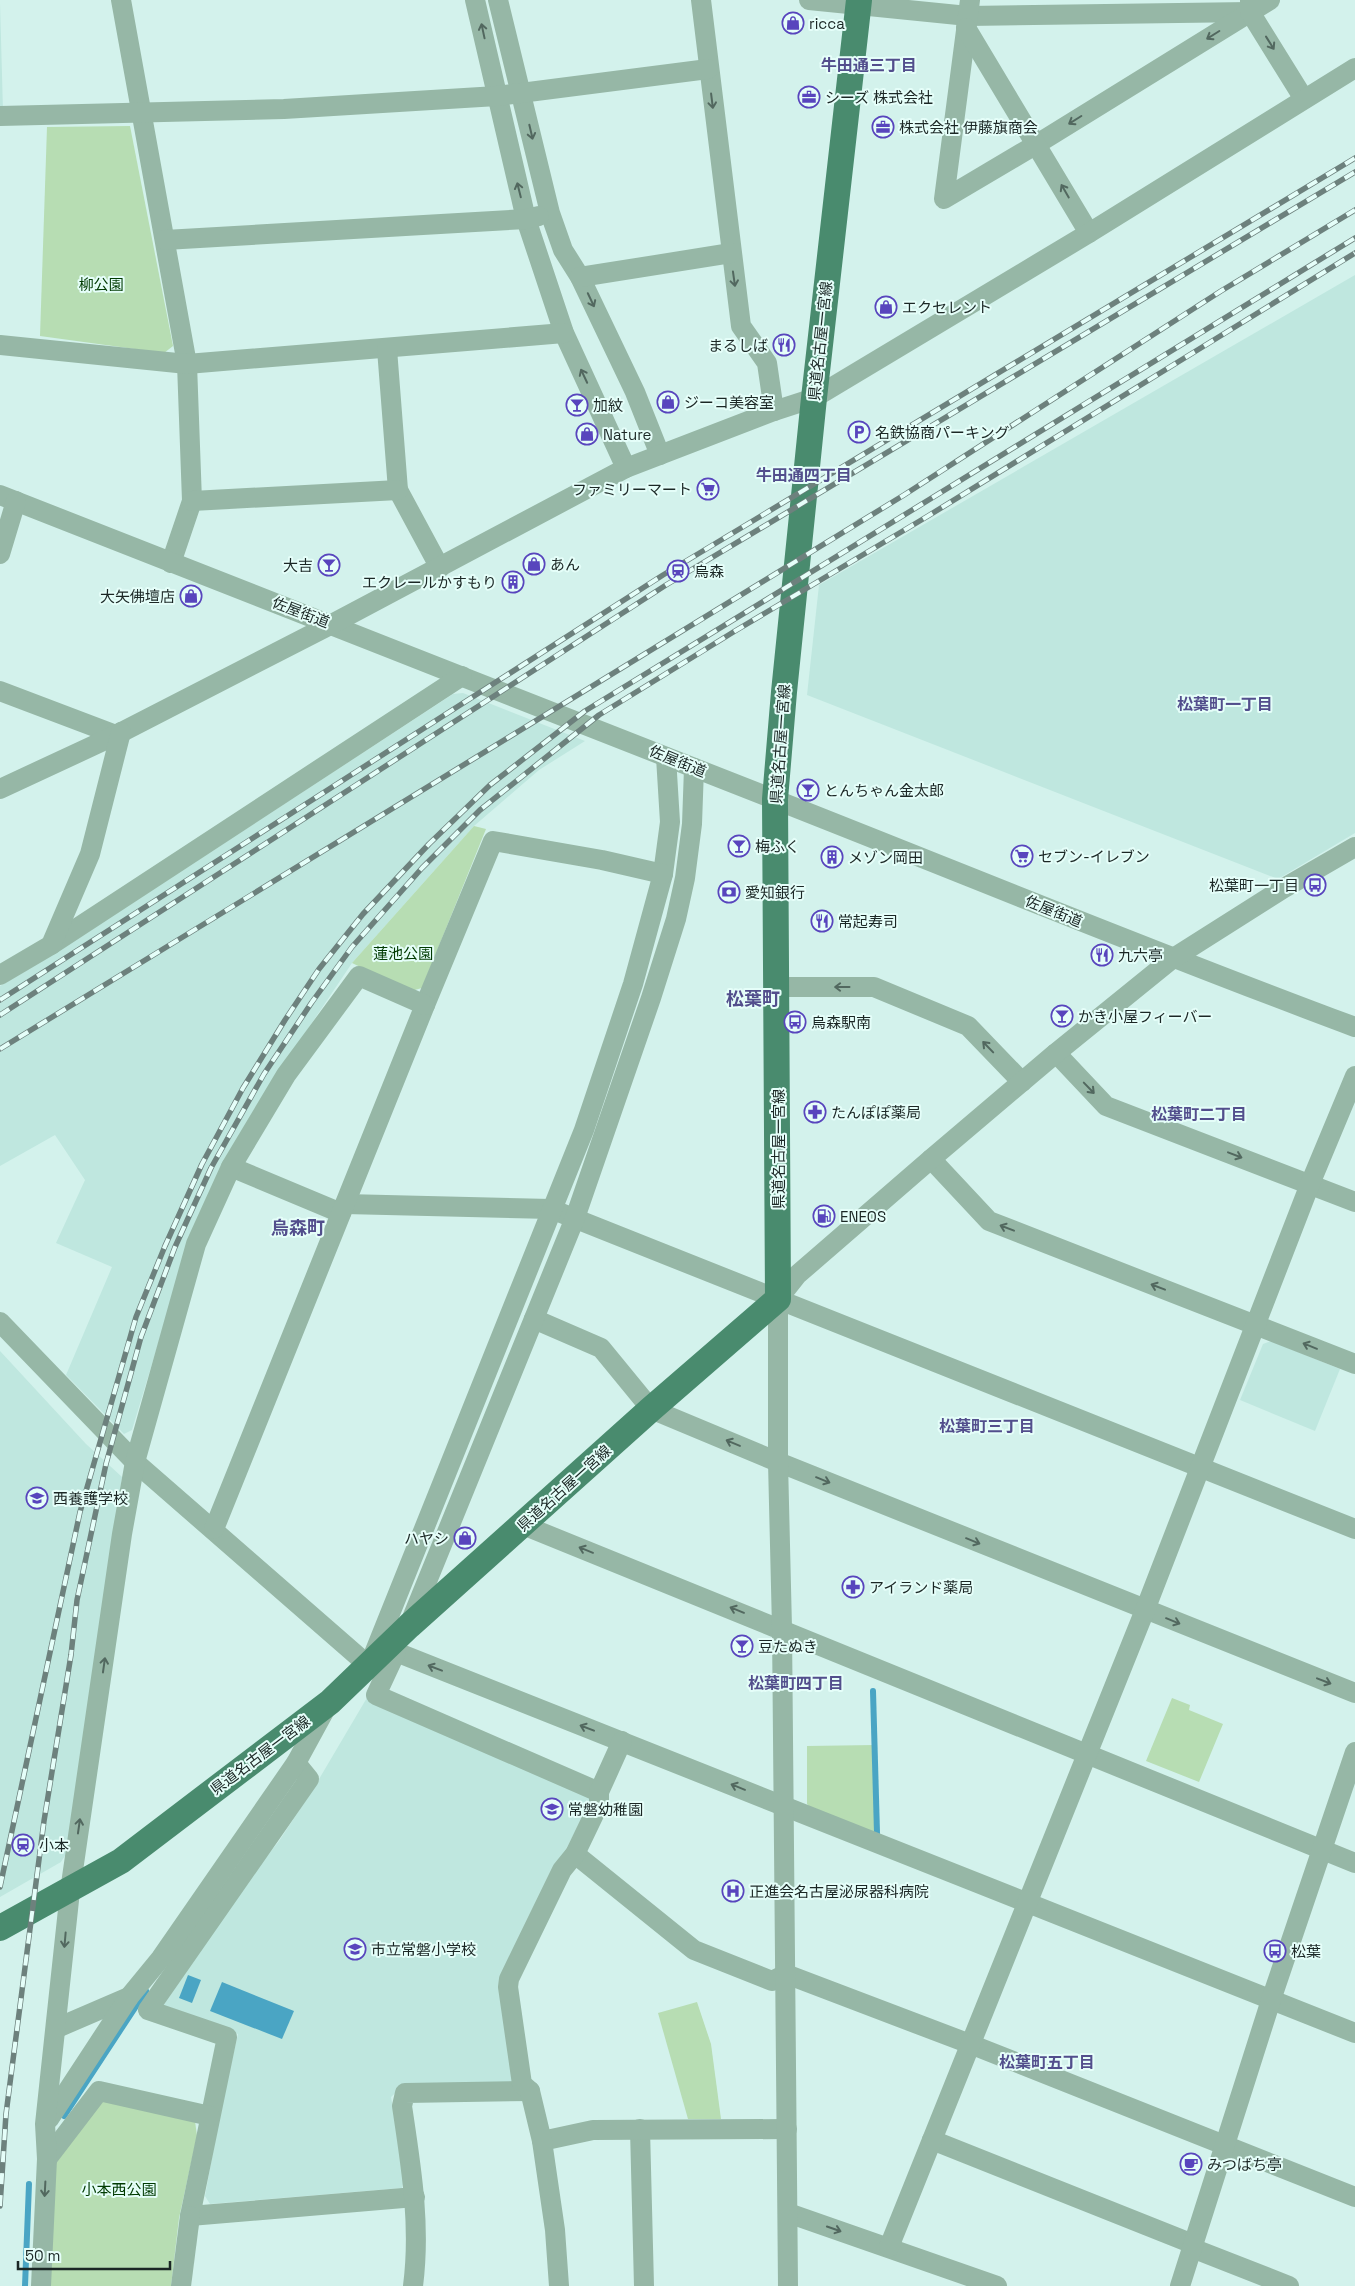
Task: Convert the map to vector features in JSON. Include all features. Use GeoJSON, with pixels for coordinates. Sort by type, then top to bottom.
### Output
{"type":"FeatureCollection","features":[{"type":"Feature","properties":{"kind":"main road","name":"県道名古屋一宮線"},"geometry":{"type":"LineString","coordinates":[[0,1928],[70,1891],[121,1861],[330,1702],[369,1666],[393,1649],[409,1626],[651,1409],[778,1299],[775,799],[814,398],[859,2]]}},
{"type":"Feature","properties":{"kind":"street"},"geometry":{"type":"LineString","coordinates":[[121,0],[188,364],[192,501],[171,563]]}},
{"type":"Feature","properties":{"kind":"street"},"geometry":{"type":"LineString","coordinates":[[475,0],[526,219],[564,333],[626,468]]}},
{"type":"Feature","properties":{"kind":"street"},"geometry":{"type":"LineString","coordinates":[[498,0],[550,213],[563,250],[580,277],[635,392],[660,455]]}},
{"type":"Feature","properties":{"kind":"street"},"geometry":{"type":"LineString","coordinates":[[701,0],[741,326],[768,363],[774,410]]}},
{"type":"Feature","properties":{"kind":"street"},"geometry":{"type":"LineString","coordinates":[[809,0],[859,2],[968,15],[1250,6],[1270,0]]}},
{"type":"Feature","properties":{"kind":"street"},"geometry":{"type":"LineString","coordinates":[[968,15],[944,198],[1038,144],[1250,6]]}},
{"type":"Feature","properties":{"kind":"street"},"geometry":{"type":"LineString","coordinates":[[1250,6],[1304,99]]}},
{"type":"Feature","properties":{"kind":"street"},"geometry":{"type":"LineString","coordinates":[[968,15],[1038,144],[1090,233]]}},
{"type":"Feature","properties":{"kind":"street"},"geometry":{"type":"LineString","coordinates":[[0,789],[118,734],[440,568],[626,468],[774,410],[814,398],[1090,233],[1355,68]]}},
{"type":"Feature","properties":{"kind":"street"},"geometry":{"type":"LineString","coordinates":[[0,116],[284,109],[497,96],[708,69]]}},
{"type":"Feature","properties":{"kind":"street"},"geometry":{"type":"LineString","coordinates":[[164,240],[526,219],[550,213]]}},
{"type":"Feature","properties":{"kind":"street"},"geometry":{"type":"LineString","coordinates":[[580,277],[731,253]]}},
{"type":"Feature","properties":{"kind":"street"},"geometry":{"type":"LineString","coordinates":[[0,345],[188,364],[564,333]]}},
{"type":"Feature","properties":{"kind":"street"},"geometry":{"type":"LineString","coordinates":[[387,349],[398,490],[440,568]]}},
{"type":"Feature","properties":{"kind":"street"},"geometry":{"type":"LineString","coordinates":[[192,501],[398,490]]}},
{"type":"Feature","properties":{"kind":"street"},"geometry":{"type":"LineString","coordinates":[[0,554],[8,498]]}},
{"type":"Feature","properties":{"kind":"street","name":"佐屋街道"},"geometry":{"type":"LineString","coordinates":[[8,498],[775,799],[1172,959],[1355,1027]]}},
{"type":"Feature","properties":{"kind":"street"},"geometry":{"type":"LineString","coordinates":[[0,975],[51,945],[462,676]]}},
{"type":"Feature","properties":{"kind":"street"},"geometry":{"type":"LineString","coordinates":[[0,691],[118,734]]}},
{"type":"Feature","properties":{"kind":"street"},"geometry":{"type":"LineString","coordinates":[[51,945],[90,854],[118,734]]}},
{"type":"Feature","properties":{"kind":"street"},"geometry":{"type":"LineString","coordinates":[[0,1322],[135,1462],[369,1666],[584,1130],[633,984],[663,874],[670,822],[666,757]]}},
{"type":"Feature","properties":{"kind":"street"},"geometry":{"type":"LineString","coordinates":[[409,1626],[575,1218],[676,919],[685,878],[692,824],[694,768]]}},
{"type":"Feature","properties":{"kind":"street"},"geometry":{"type":"LineString","coordinates":[[214,1529],[425,1005],[494,841],[602,860],[663,874]]}},
{"type":"Feature","properties":{"kind":"street"},"geometry":{"type":"LineString","coordinates":[[788,2286],[782,1628],[778,1462],[778,1299],[797,1275],[1056,1053],[1172,959],[1284,888],[1355,847]]}},
{"type":"Feature","properties":{"kind":"street"},"geometry":{"type":"LineString","coordinates":[[41,2286],[47,2159],[46,2124],[70,1891],[122,1534],[135,1462],[196,1244],[231,1167],[286,1075],[359,976],[425,1005]]}},
{"type":"Feature","properties":{"kind":"street"},"geometry":{"type":"LineString","coordinates":[[777,987],[874,987],[968,1026],[1022,1082]]}},
{"type":"Feature","properties":{"kind":"street"},"geometry":{"type":"LineString","coordinates":[[1056,1053],[1106,1106],[1355,1202]]}},
{"type":"Feature","properties":{"kind":"street"},"geometry":{"type":"LineString","coordinates":[[889,2247],[1145,1610],[1310,1184],[1355,1076]]}},
{"type":"Feature","properties":{"kind":"street"},"geometry":{"type":"LineString","coordinates":[[932,1159],[989,1221],[1355,1364]]}},
{"type":"Feature","properties":{"kind":"street"},"geometry":{"type":"LineString","coordinates":[[231,1167],[343,1208],[551,1210],[1355,1529]]}},
{"type":"Feature","properties":{"kind":"street"},"geometry":{"type":"LineString","coordinates":[[534,1319],[601,1348],[651,1409],[778,1462],[1355,1693]]}},
{"type":"Feature","properties":{"kind":"street"},"geometry":{"type":"LineString","coordinates":[[523,1525],[782,1628],[1355,1863]]}},
{"type":"Feature","properties":{"kind":"street"},"geometry":{"type":"LineString","coordinates":[[600,1792],[376,1695],[393,1649],[1355,2033]]}},
{"type":"Feature","properties":{"kind":"street"},"geometry":{"type":"LineString","coordinates":[[46,2124],[129,1997],[161,1958],[296,1763],[330,1702]]}},
{"type":"Feature","properties":{"kind":"street"},"geometry":{"type":"LineString","coordinates":[[559,2286],[555,2230],[542,2141],[530,2091],[522,2084],[508,1987],[509,1980],[562,1870],[575,1854],[598,1804],[600,1792],[622,1741]]}},
{"type":"Feature","properties":{"kind":"street"},"geometry":{"type":"LineString","coordinates":[[1180,2286],[1271,2000],[1355,1752]]}},
{"type":"Feature","properties":{"kind":"street"},"geometry":{"type":"LineString","coordinates":[[181,2286],[190,2216],[227,2037],[148,2010],[309,1779],[296,1763]]}},
{"type":"Feature","properties":{"kind":"street"},"geometry":{"type":"LineString","coordinates":[[575,1854],[694,1950],[772,1981],[786,1974],[970,2044],[1355,2197]]}},
{"type":"Feature","properties":{"kind":"street"},"geometry":{"type":"LineString","coordinates":[[57,2028],[129,1997]]}},
{"type":"Feature","properties":{"kind":"street"},"geometry":{"type":"LineString","coordinates":[[47,2159],[99,2091],[210,2116]]}},
{"type":"Feature","properties":{"kind":"street"},"geometry":{"type":"LineString","coordinates":[[413,2286],[415,2270],[415,2197],[402,2106],[405,2093],[530,2091]]}},
{"type":"Feature","properties":{"kind":"street"},"geometry":{"type":"LineString","coordinates":[[542,2141],[593,2130],[640,2128],[787,2129]]}},
{"type":"Feature","properties":{"kind":"street"},"geometry":{"type":"LineString","coordinates":[[640,2128],[644,2286]]}},
{"type":"Feature","properties":{"kind":"street"},"geometry":{"type":"LineString","coordinates":[[932,2140],[1289,2286]]}},
{"type":"Feature","properties":{"kind":"street"},"geometry":{"type":"LineString","coordinates":[[190,2216],[415,2197]]}},
{"type":"Feature","properties":{"kind":"street"},"geometry":{"type":"LineString","coordinates":[[788,2213],[996,2286]]}},
{"type":"Feature","properties":{"kind":"shaded area"},"geometry":{"type":"Polygon","coordinates":[[[0,3],[3,111],[0,111],[0,3]]]}},
{"type":"Feature","properties":{"kind":"shaded area"},"geometry":{"type":"Polygon","coordinates":[[[1355,275],[1355,833],[1278,879],[807,695],[819,585],[1355,275]]]}},
{"type":"Feature","properties":{"kind":"shaded area"},"geometry":{"type":"Polygon","coordinates":[[[463,693],[585,741],[539,770],[474,826],[352,963],[275,1078],[188,1245],[132,1430],[124,1434],[66,1375],[112,1267],[56,1243],[85,1180],[55,1135],[0,1166],[0,986],[65,947],[453,694],[463,693]]]}},
{"type":"Feature","properties":{"kind":"shaded area"},"geometry":{"type":"Polygon","coordinates":[[[1271,1341],[1340,1369],[1315,1431],[1240,1400],[1263,1344],[1271,1341]]]}},
{"type":"Feature","properties":{"kind":"shaded area"},"geometry":{"type":"Polygon","coordinates":[[[0,1351],[86,1444],[122,1477],[66,1854],[61,1862],[0,1897],[0,1351]]]}},
{"type":"Feature","properties":{"kind":"shaded area","name":"市立常磐小学校"},"geometry":{"type":"Polygon","coordinates":[[[368,1696],[593,1795],[504,1976],[515,2078],[510,2085],[403,2086],[391,2097],[405,2175],[402,2188],[210,2204],[205,2196],[221,2108],[238,2034],[161,2009],[240,1890],[279,1841],[312,1791],[368,1696]]]}},
{"type":"Feature","properties":{"kind":"green space","name":"柳公園"},"geometry":{"type":"Polygon","coordinates":[[[130,126],[173,346],[164,353],[40,336],[47,127],[130,126]]]}},
{"type":"Feature","properties":{"kind":"green space","name":"蓮池公園"},"geometry":{"type":"Polygon","coordinates":[[[474,826],[486,829],[422,988],[411,991],[352,963],[474,826]]]}},
{"type":"Feature","properties":{"kind":"green space"},"geometry":{"type":"Polygon","coordinates":[[[1172,1698],[1190,1705],[1189,1710],[1223,1724],[1199,1782],[1146,1761],[1172,1698]]]}},
{"type":"Feature","properties":{"kind":"green space"},"geometry":{"type":"Polygon","coordinates":[[[875,1745],[877,1833],[813,1811],[807,1804],[807,1746],[875,1745]]]}},
{"type":"Feature","properties":{"kind":"green space"},"geometry":{"type":"Polygon","coordinates":[[[697,2002],[711,2044],[721,2119],[688,2119],[658,2013],[697,2002]]]}},
{"type":"Feature","properties":{"kind":"green space","name":"小本西公園"},"geometry":{"type":"Polygon","coordinates":[[[104,2098],[195,2121],[197,2136],[179,2218],[171,2286],[47,2286],[56,2163],[104,2098]]]}},
{"type":"Feature","properties":{"kind":"water"},"geometry":{"type":"Polygon","coordinates":[[[188,1975],[201,1980],[192,2003],[179,1998],[188,1975]]]}},
{"type":"Feature","properties":{"kind":"water"},"geometry":{"type":"Polygon","coordinates":[[[222,1982],[294,2011],[282,2039],[210,2011],[222,1982]]]}},
{"type":"Feature","properties":{"kind":"waterway"},"geometry":{"type":"LineString","coordinates":[[873,1691],[877,1833]]}},
{"type":"Feature","properties":{"kind":"waterway"},"geometry":{"type":"LineString","coordinates":[[64,2116],[146,1991]]}},
{"type":"Feature","properties":{"kind":"waterway"},"geometry":{"type":"LineString","coordinates":[[25,2286],[29,2184]]}},
{"type":"Feature","properties":{"kind":"railway"},"geometry":{"type":"LineString","coordinates":[[0,1000],[663,575],[1355,158]]}},
{"type":"Feature","properties":{"kind":"railway"},"geometry":{"type":"LineString","coordinates":[[0,1015],[666,585],[1355,172]]}},
{"type":"Feature","properties":{"kind":"railway"},"geometry":{"type":"LineString","coordinates":[[0,1049],[904,495],[1221,291],[1355,210]]}},
{"type":"Feature","properties":{"kind":"railway"},"geometry":{"type":"LineString","coordinates":[[0,1887],[80,1512],[136,1317],[202,1164],[243,1088],[319,969],[363,914],[429,844],[490,785],[585,711],[1355,238]]}},
{"type":"Feature","properties":{"kind":"railway"},"geometry":{"type":"LineString","coordinates":[[0,2206],[6,2114],[44,1821],[71,1655],[77,1600],[106,1464],[141,1337],[175,1247],[211,1168],[264,1074],[312,1002],[352,947],[422,868],[480,810],[599,715],[928,516],[1355,253]]}},
{"type":"Feature","properties":{"kind":"place","name":"ricca"},"geometry":{"type":"Point","coordinates":[793,23]}},
{"type":"Feature","properties":{"kind":"place","name":"シーズ 株式会社"},"geometry":{"type":"Point","coordinates":[809,97]}},
{"type":"Feature","properties":{"kind":"place","name":"株式会社 伊藤旗商会"},"geometry":{"type":"Point","coordinates":[883,127]}},
{"type":"Feature","properties":{"kind":"place","name":"エクセレント"},"geometry":{"type":"Point","coordinates":[886,307]}},
{"type":"Feature","properties":{"kind":"place","name":"まるしば"},"geometry":{"type":"Point","coordinates":[784,345]}},
{"type":"Feature","properties":{"kind":"place","name":"ジーコ美容室"},"geometry":{"type":"Point","coordinates":[668,402]}},
{"type":"Feature","properties":{"kind":"place","name":"加紋"},"geometry":{"type":"Point","coordinates":[577,405]}},
{"type":"Feature","properties":{"kind":"place","name":"名鉄協商パーキング"},"geometry":{"type":"Point","coordinates":[859,432]}},
{"type":"Feature","properties":{"kind":"place","name":"Nature"},"geometry":{"type":"Point","coordinates":[587,434]}},
{"type":"Feature","properties":{"kind":"place","name":"ファミリーマート"},"geometry":{"type":"Point","coordinates":[708,489]}},
{"type":"Feature","properties":{"kind":"place","name":"あん"},"geometry":{"type":"Point","coordinates":[534,564]}},
{"type":"Feature","properties":{"kind":"place","name":"大吉"},"geometry":{"type":"Point","coordinates":[329,565]}},
{"type":"Feature","properties":{"kind":"place","name":"烏森"},"geometry":{"type":"Point","coordinates":[678,571]}},
{"type":"Feature","properties":{"kind":"place","name":"エクレールかすもり"},"geometry":{"type":"Point","coordinates":[513,582]}},
{"type":"Feature","properties":{"kind":"place","name":"大矢佛壇店"},"geometry":{"type":"Point","coordinates":[191,596]}},
{"type":"Feature","properties":{"kind":"place","name":"とんちゃん金太郎"},"geometry":{"type":"Point","coordinates":[808,790]}},
{"type":"Feature","properties":{"kind":"place","name":"梅ふく"},"geometry":{"type":"Point","coordinates":[739,846]}},
{"type":"Feature","properties":{"kind":"place","name":"セブン-イレブン"},"geometry":{"type":"Point","coordinates":[1022,856]}},
{"type":"Feature","properties":{"kind":"place","name":"メゾン岡田"},"geometry":{"type":"Point","coordinates":[832,857]}},
{"type":"Feature","properties":{"kind":"place","name":"松葉町一丁目"},"geometry":{"type":"Point","coordinates":[1315,885]}},
{"type":"Feature","properties":{"kind":"place","name":"愛知銀行"},"geometry":{"type":"Point","coordinates":[729,892]}},
{"type":"Feature","properties":{"kind":"place","name":"常起寿司"},"geometry":{"type":"Point","coordinates":[822,921]}},
{"type":"Feature","properties":{"kind":"place","name":"九六亭"},"geometry":{"type":"Point","coordinates":[1102,955]}},
{"type":"Feature","properties":{"kind":"place","name":"かき小屋フィーバー"},"geometry":{"type":"Point","coordinates":[1062,1016]}},
{"type":"Feature","properties":{"kind":"place","name":"烏森駅南"},"geometry":{"type":"Point","coordinates":[795,1022]}},
{"type":"Feature","properties":{"kind":"place","name":"たんぽぽ薬局"},"geometry":{"type":"Point","coordinates":[815,1112]}},
{"type":"Feature","properties":{"kind":"place","name":"ENEOS"},"geometry":{"type":"Point","coordinates":[824,1216]}},
{"type":"Feature","properties":{"kind":"place","name":"西養護学校"},"geometry":{"type":"Point","coordinates":[37,1498]}},
{"type":"Feature","properties":{"kind":"place","name":"ハヤシ"},"geometry":{"type":"Point","coordinates":[465,1538]}},
{"type":"Feature","properties":{"kind":"place","name":"アイランド薬局"},"geometry":{"type":"Point","coordinates":[853,1587]}},
{"type":"Feature","properties":{"kind":"place","name":"豆たぬき"},"geometry":{"type":"Point","coordinates":[742,1646]}},
{"type":"Feature","properties":{"kind":"place","name":"常磐幼稚園"},"geometry":{"type":"Point","coordinates":[552,1809]}},
{"type":"Feature","properties":{"kind":"place","name":"小本"},"geometry":{"type":"Point","coordinates":[23,1845]}},
{"type":"Feature","properties":{"kind":"place","name":"正進会名古屋泌尿器科病院"},"geometry":{"type":"Point","coordinates":[733,1891]}},
{"type":"Feature","properties":{"kind":"place","name":"市立常磐小学校"},"geometry":{"type":"Point","coordinates":[355,1949]}},
{"type":"Feature","properties":{"kind":"place","name":"松葉"},"geometry":{"type":"Point","coordinates":[1275,1951]}},
{"type":"Feature","properties":{"kind":"place","name":"みつばち亭"},"geometry":{"type":"Point","coordinates":[1191,2164]}},
{"type":"Feature","properties":{"kind":"district","name":"牛田通三丁目"},"geometry":{"type":"Point","coordinates":[869,65]}},
{"type":"Feature","properties":{"kind":"district","name":"牛田通四丁目"},"geometry":{"type":"Point","coordinates":[804,475]}},
{"type":"Feature","properties":{"kind":"district","name":"松葉町一丁目"},"geometry":{"type":"Point","coordinates":[1225,704]}},
{"type":"Feature","properties":{"kind":"district","name":"松葉町"},"geometry":{"type":"Point","coordinates":[753,998]}},
{"type":"Feature","properties":{"kind":"district","name":"松葉町二丁目"},"geometry":{"type":"Point","coordinates":[1199,1114]}},
{"type":"Feature","properties":{"kind":"district","name":"烏森町"},"geometry":{"type":"Point","coordinates":[298,1227]}},
{"type":"Feature","properties":{"kind":"district","name":"松葉町三丁目"},"geometry":{"type":"Point","coordinates":[987,1426]}},
{"type":"Feature","properties":{"kind":"district","name":"松葉町四丁目"},"geometry":{"type":"Point","coordinates":[796,1683]}},
{"type":"Feature","properties":{"kind":"district","name":"松葉町五丁目"},"geometry":{"type":"Point","coordinates":[1047,2062]}}]}
